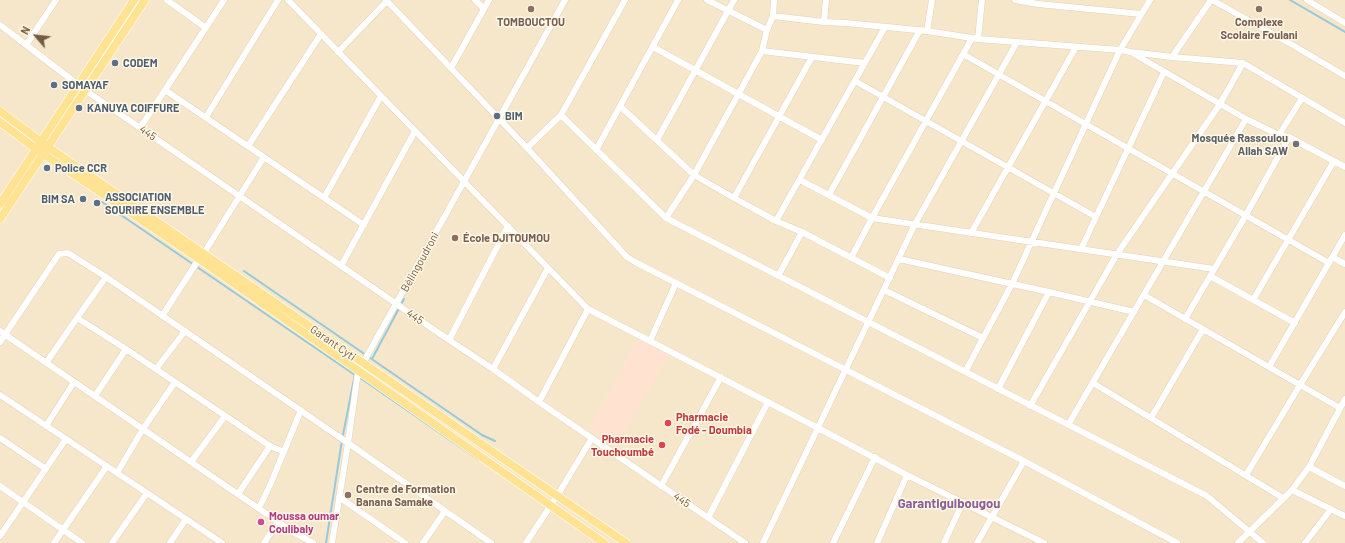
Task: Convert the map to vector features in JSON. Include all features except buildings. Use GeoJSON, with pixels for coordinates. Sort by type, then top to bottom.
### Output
{"type":"FeatureCollection","features":[{"type":"Feature","properties":{"kind":"main road"},"geometry":{"type":"LineString","coordinates":[[0,204],[134,0]]}},
{"type":"Feature","properties":{"kind":"main road"},"geometry":{"type":"LineString","coordinates":[[0,219],[145,0]]}},
{"type":"Feature","properties":{"kind":"main road","name":"Garant Cyti"},"geometry":{"type":"LineString","coordinates":[[0,111],[201,256],[358,372],[604,543]]}},
{"type":"Feature","properties":{"kind":"main road","name":"Garant Cyti"},"geometry":{"type":"LineString","coordinates":[[0,122],[43,154],[363,363],[626,543]]}},
{"type":"Feature","properties":{"kind":"street"},"geometry":{"type":"LineString","coordinates":[[26,45],[56,0]]}},
{"type":"Feature","properties":{"kind":"street"},"geometry":{"type":"LineString","coordinates":[[167,0],[206,28]]}},
{"type":"Feature","properties":{"kind":"street"},"geometry":{"type":"LineString","coordinates":[[140,128],[224,0]]}},
{"type":"Feature","properties":{"kind":"street"},"geometry":{"type":"LineString","coordinates":[[206,117],[278,0]]}},
{"type":"Feature","properties":{"kind":"street"},"geometry":{"type":"LineString","coordinates":[[288,0],[588,309],[907,475],[1044,543]]}},
{"type":"Feature","properties":{"kind":"street"},"geometry":{"type":"LineString","coordinates":[[338,52],[387,0],[628,257],[676,284],[1024,461],[1177,543]]}},
{"type":"Feature","properties":{"kind":"street"},"geometry":{"type":"LineString","coordinates":[[475,0],[484,9]]}},
{"type":"Feature","properties":{"kind":"street"},"geometry":{"type":"LineString","coordinates":[[451,68],[489,0]]}},
{"type":"Feature","properties":{"kind":"street","name":"Bélingoudroni"},"geometry":{"type":"LineString","coordinates":[[332,543],[358,372],[565,0]]}},
{"type":"Feature","properties":{"kind":"street"},"geometry":{"type":"LineString","coordinates":[[527,148],[561,115],[625,0]]}},
{"type":"Feature","properties":{"kind":"street"},"geometry":{"type":"LineString","coordinates":[[596,150],[678,0]]}},
{"type":"Feature","properties":{"kind":"street"},"geometry":{"type":"LineString","coordinates":[[707,0],[728,12],[767,30]]}},
{"type":"Feature","properties":{"kind":"street"},"geometry":{"type":"LineString","coordinates":[[657,140],[734,0]]}},
{"type":"Feature","properties":{"kind":"street"},"geometry":{"type":"LineString","coordinates":[[666,218],[694,175],[762,51],[767,30],[773,16],[774,0]]}},
{"type":"Feature","properties":{"kind":"street"},"geometry":{"type":"LineString","coordinates":[[824,22],[826,0]]}},
{"type":"Feature","properties":{"kind":"street"},"geometry":{"type":"LineString","coordinates":[[928,31],[932,0]]}},
{"type":"Feature","properties":{"kind":"street"},"geometry":{"type":"LineString","coordinates":[[851,258],[963,54],[975,39],[982,0]]}},
{"type":"Feature","properties":{"kind":"street"},"geometry":{"type":"LineString","coordinates":[[1015,0],[1038,4],[1141,14]]}},
{"type":"Feature","properties":{"kind":"street"},"geometry":{"type":"LineString","coordinates":[[965,372],[1012,284],[1120,50],[1150,0]]}},
{"type":"Feature","properties":{"kind":"street"},"geometry":{"type":"LineString","coordinates":[[1172,57],[1211,0],[1345,76]]}},
{"type":"Feature","properties":{"kind":"street"},"geometry":{"type":"LineString","coordinates":[[1307,0],[1345,22]]}},
{"type":"Feature","properties":{"kind":"street"},"geometry":{"type":"LineString","coordinates":[[773,16],[920,30],[975,39],[1120,50],[1172,57],[1243,63],[1345,124]]}},
{"type":"Feature","properties":{"kind":"street","name":"445"},"geometry":{"type":"LineString","coordinates":[[0,25],[78,85],[396,304],[494,369],[539,402],[744,543]]}},
{"type":"Feature","properties":{"kind":"street"},"geometry":{"type":"LineString","coordinates":[[776,222],[885,27]]}},
{"type":"Feature","properties":{"kind":"street"},"geometry":{"type":"LineString","coordinates":[[829,195],[920,30]]}},
{"type":"Feature","properties":{"kind":"street"},"geometry":{"type":"LineString","coordinates":[[248,146],[321,34]]}},
{"type":"Feature","properties":{"kind":"street"},"geometry":{"type":"LineString","coordinates":[[763,543],[916,224],[1017,42]]}},
{"type":"Feature","properties":{"kind":"street"},"geometry":{"type":"LineString","coordinates":[[653,47],[822,140]]}},
{"type":"Feature","properties":{"kind":"street"},"geometry":{"type":"LineString","coordinates":[[972,232],[1076,47]]}},
{"type":"Feature","properties":{"kind":"street"},"geometry":{"type":"LineString","coordinates":[[762,51],[865,63]]}},
{"type":"Feature","properties":{"kind":"street"},"geometry":{"type":"LineString","coordinates":[[1131,52],[1246,119],[1280,135],[1289,137],[1345,167]]}},
{"type":"Feature","properties":{"kind":"street"},"geometry":{"type":"LineString","coordinates":[[963,54],[1288,239],[1331,260],[1345,264]]}},
{"type":"Feature","properties":{"kind":"street"},"geometry":{"type":"LineString","coordinates":[[734,198],[812,57]]}},
{"type":"Feature","properties":{"kind":"street"},"geometry":{"type":"LineString","coordinates":[[1030,406],[1117,254],[1220,104],[1243,63]]}},
{"type":"Feature","properties":{"kind":"street"},"geometry":{"type":"LineString","coordinates":[[1081,249],[1164,72]]}},
{"type":"Feature","properties":{"kind":"street"},"geometry":{"type":"LineString","coordinates":[[855,81],[1096,217]]}},
{"type":"Feature","properties":{"kind":"street"},"geometry":{"type":"LineString","coordinates":[[165,90],[364,225]]}},
{"type":"Feature","properties":{"kind":"street"},"geometry":{"type":"LineString","coordinates":[[324,198],[381,96]]}},
{"type":"Feature","properties":{"kind":"street"},"geometry":{"type":"LineString","coordinates":[[1280,135],[1302,98]]}},
{"type":"Feature","properties":{"kind":"street"},"geometry":{"type":"LineString","coordinates":[[620,106],[694,175],[776,222],[802,232],[890,278]]}},
{"type":"Feature","properties":{"kind":"street"},"geometry":{"type":"LineString","coordinates":[[561,115],[666,218],[1207,496],[1263,543]]}},
{"type":"Feature","properties":{"kind":"street"},"geometry":{"type":"LineString","coordinates":[[1068,425],[1246,119]]}},
{"type":"Feature","properties":{"kind":"street"},"geometry":{"type":"LineString","coordinates":[[342,266],[415,131]]}},
{"type":"Feature","properties":{"kind":"street"},"geometry":{"type":"LineString","coordinates":[[1185,319],[1246,215],[1289,137]]}},
{"type":"Feature","properties":{"kind":"street"},"geometry":{"type":"LineString","coordinates":[[162,316],[264,157]]}},
{"type":"Feature","properties":{"kind":"street"},"geometry":{"type":"LineString","coordinates":[[1253,300],[1334,161]]}},
{"type":"Feature","properties":{"kind":"street"},"geometry":{"type":"LineString","coordinates":[[800,180],[872,218],[1214,269]]}},
{"type":"Feature","properties":{"kind":"street"},"geometry":{"type":"LineString","coordinates":[[449,340],[508,226]]}},
{"type":"Feature","properties":{"kind":"street"},"geometry":{"type":"LineString","coordinates":[[778,276],[802,232]]}},
{"type":"Feature","properties":{"kind":"street"},"geometry":{"type":"LineString","coordinates":[[1269,367],[1345,235]]}},
{"type":"Feature","properties":{"kind":"street"},"geometry":{"type":"LineString","coordinates":[[0,342],[2,333],[59,254],[68,253],[106,277],[301,410],[491,543]]}},
{"type":"Feature","properties":{"kind":"street"},"geometry":{"type":"LineString","coordinates":[[899,259],[1134,312]]}},
{"type":"Feature","properties":{"kind":"street"},"geometry":{"type":"LineString","coordinates":[[494,369],[548,268]]}},
{"type":"Feature","properties":{"kind":"street"},"geometry":{"type":"LineString","coordinates":[[1210,276],[1295,324]]}},
{"type":"Feature","properties":{"kind":"street"},"geometry":{"type":"LineString","coordinates":[[46,363],[106,277]]}},
{"type":"Feature","properties":{"kind":"street"},"geometry":{"type":"LineString","coordinates":[[650,341],[676,284]]}},
{"type":"Feature","properties":{"kind":"street"},"geometry":{"type":"LineString","coordinates":[[884,290],[983,338]]}},
{"type":"Feature","properties":{"kind":"street"},"geometry":{"type":"LineString","coordinates":[[998,389],[1048,292]]}},
{"type":"Feature","properties":{"kind":"street"},"geometry":{"type":"LineString","coordinates":[[1144,295],[1340,408]]}},
{"type":"Feature","properties":{"kind":"street"},"geometry":{"type":"LineString","coordinates":[[539,402],[588,309]]}},
{"type":"Feature","properties":{"kind":"street"},"geometry":{"type":"LineString","coordinates":[[1246,475],[1345,312]]}},
{"type":"Feature","properties":{"kind":"street"},"geometry":{"type":"LineString","coordinates":[[77,318],[126,349],[270,446],[284,452]]}},
{"type":"Feature","properties":{"kind":"street"},"geometry":{"type":"LineString","coordinates":[[1151,418],[1203,329]]}},
{"type":"Feature","properties":{"kind":"street"},"geometry":{"type":"LineString","coordinates":[[156,369],[185,331]]}},
{"type":"Feature","properties":{"kind":"street"},"geometry":{"type":"LineString","coordinates":[[2,333],[278,522],[313,543]]}},
{"type":"Feature","properties":{"kind":"street"},"geometry":{"type":"LineString","coordinates":[[94,396],[126,349]]}},
{"type":"Feature","properties":{"kind":"street"},"geometry":{"type":"LineString","coordinates":[[661,486],[721,377]]}},
{"type":"Feature","properties":{"kind":"street"},"geometry":{"type":"LineString","coordinates":[[46,426],[74,382]]}},
{"type":"Feature","properties":{"kind":"street"},"geometry":{"type":"LineString","coordinates":[[117,473],[175,382]]}},
{"type":"Feature","properties":{"kind":"street"},"geometry":{"type":"LineString","coordinates":[[1092,383],[1283,498]]}},
{"type":"Feature","properties":{"kind":"street"},"geometry":{"type":"LineString","coordinates":[[0,395],[222,543]]}},
{"type":"Feature","properties":{"kind":"street"},"geometry":{"type":"LineString","coordinates":[[1238,543],[1292,490],[1309,467],[1345,399]]}},
{"type":"Feature","properties":{"kind":"street"},"geometry":{"type":"LineString","coordinates":[[708,518],[768,402]]}},
{"type":"Feature","properties":{"kind":"street"},"geometry":{"type":"LineString","coordinates":[[259,508],[301,410]]}},
{"type":"Feature","properties":{"kind":"street"},"geometry":{"type":"LineString","coordinates":[[191,462],[225,416]]}},
{"type":"Feature","properties":{"kind":"street"},"geometry":{"type":"LineString","coordinates":[[0,438],[46,469]]}},
{"type":"Feature","properties":{"kind":"street"},"geometry":{"type":"LineString","coordinates":[[526,543],[557,496],[592,438]]}},
{"type":"Feature","properties":{"kind":"street"},"geometry":{"type":"LineString","coordinates":[[0,536],[66,439]]}},
{"type":"Feature","properties":{"kind":"street"},"geometry":{"type":"LineString","coordinates":[[238,494],[270,446]]}},
{"type":"Feature","properties":{"kind":"street"},"geometry":{"type":"LineString","coordinates":[[833,543],[875,457]]}},
{"type":"Feature","properties":{"kind":"street"},"geometry":{"type":"LineString","coordinates":[[977,543],[1024,461]]}},
{"type":"Feature","properties":{"kind":"street"},"geometry":{"type":"LineString","coordinates":[[54,543],[107,466]]}},
{"type":"Feature","properties":{"kind":"street"},"geometry":{"type":"LineString","coordinates":[[1309,467],[1345,486]]}},
{"type":"Feature","properties":{"kind":"street"},"geometry":{"type":"LineString","coordinates":[[876,543],[907,475]]}},
{"type":"Feature","properties":{"kind":"street"},"geometry":{"type":"LineString","coordinates":[[0,486],[82,543]]}},
{"type":"Feature","properties":{"kind":"street"},"geometry":{"type":"LineString","coordinates":[[1292,490],[1345,516]]}},
{"type":"Feature","properties":{"kind":"street"},"geometry":{"type":"LineString","coordinates":[[112,543],[147,493]]}},
{"type":"Feature","properties":{"kind":"street"},"geometry":{"type":"LineString","coordinates":[[339,497],[405,543]]}},
{"type":"Feature","properties":{"kind":"street"},"geometry":{"type":"LineString","coordinates":[[944,543],[964,502]]}},
{"type":"Feature","properties":{"kind":"street"},"geometry":{"type":"LineString","coordinates":[[1305,543],[1331,509]]}},
{"type":"Feature","properties":{"kind":"street"},"geometry":{"type":"LineString","coordinates":[[423,543],[445,511]]}},
{"type":"Feature","properties":{"kind":"street"},"geometry":{"type":"LineString","coordinates":[[170,543],[186,519]]}},
{"type":"Feature","properties":{"kind":"street"},"geometry":{"type":"LineString","coordinates":[[264,543],[278,522]]}},
{"type":"Feature","properties":{"kind":"shaded area"},"geometry":{"type":"Polygon","coordinates":[[[0,0],[1345,0],[1345,543],[0,543],[0,0]]]}},
{"type":"Feature","properties":{"kind":"shaded area"},"geometry":{"type":"Polygon","coordinates":[[[638,338],[669,354],[617,447],[589,428],[638,338]]]}},
{"type":"Feature","properties":{"kind":"waterway"},"geometry":{"type":"LineString","coordinates":[[1290,0],[1345,32]]}},
{"type":"Feature","properties":{"kind":"waterway"},"geometry":{"type":"LineString","coordinates":[[102,202],[355,375]]}},
{"type":"Feature","properties":{"kind":"waterway"},"geometry":{"type":"LineString","coordinates":[[244,271],[482,435],[495,441]]}},
{"type":"Feature","properties":{"kind":"waterway"},"geometry":{"type":"LineString","coordinates":[[372,359],[404,299]]}},
{"type":"Feature","properties":{"kind":"waterway"},"geometry":{"type":"LineString","coordinates":[[326,543],[342,440],[355,374]]}},
{"type":"Feature","properties":{"kind":"waterway"},"geometry":{"type":"LineString","coordinates":[[359,377],[479,460]]}},
{"type":"Feature","properties":{"kind":"place","name":"TOMBOUCTOU"},"geometry":{"type":"Point","coordinates":[531,9]}},
{"type":"Feature","properties":{"kind":"place","name":"Complexe Scolaire Foulani"},"geometry":{"type":"Point","coordinates":[1259,9]}},
{"type":"Feature","properties":{"kind":"place","name":"CODEM"},"geometry":{"type":"Point","coordinates":[115,63]}},
{"type":"Feature","properties":{"kind":"place","name":"SOMAYAF"},"geometry":{"type":"Point","coordinates":[54,85]}},
{"type":"Feature","properties":{"kind":"place","name":"KANUYA COIFFURE"},"geometry":{"type":"Point","coordinates":[79,108]}},
{"type":"Feature","properties":{"kind":"place","name":"BIM"},"geometry":{"type":"Point","coordinates":[497,116]}},
{"type":"Feature","properties":{"kind":"place","name":"Mosquée Rassoulou Allah SAW"},"geometry":{"type":"Point","coordinates":[1296,144]}},
{"type":"Feature","properties":{"kind":"place","name":"Police CCR"},"geometry":{"type":"Point","coordinates":[47,168]}},
{"type":"Feature","properties":{"kind":"place","name":"BIM SA"},"geometry":{"type":"Point","coordinates":[83,199]}},
{"type":"Feature","properties":{"kind":"place","name":"ASSOCIATION SOURIRE ENSEMBLE"},"geometry":{"type":"Point","coordinates":[97,203]}},
{"type":"Feature","properties":{"kind":"place","name":"École DJITOUMOU"},"geometry":{"type":"Point","coordinates":[455,238]}},
{"type":"Feature","properties":{"kind":"place","name":"Pharmacie Fodé - Doumbia"},"geometry":{"type":"Point","coordinates":[668,423]}},
{"type":"Feature","properties":{"kind":"place","name":"Pharmacie Touchoumbé"},"geometry":{"type":"Point","coordinates":[662,445]}},
{"type":"Feature","properties":{"kind":"place","name":"Centre de Formation Banana Samake"},"geometry":{"type":"Point","coordinates":[348,495]}},
{"type":"Feature","properties":{"kind":"place","name":"Moussa oumar Coulibaly"},"geometry":{"type":"Point","coordinates":[261,522]}},
{"type":"Feature","properties":{"kind":"district","name":"Garantiguibougou"},"geometry":{"type":"Point","coordinates":[949,504]}}]}
